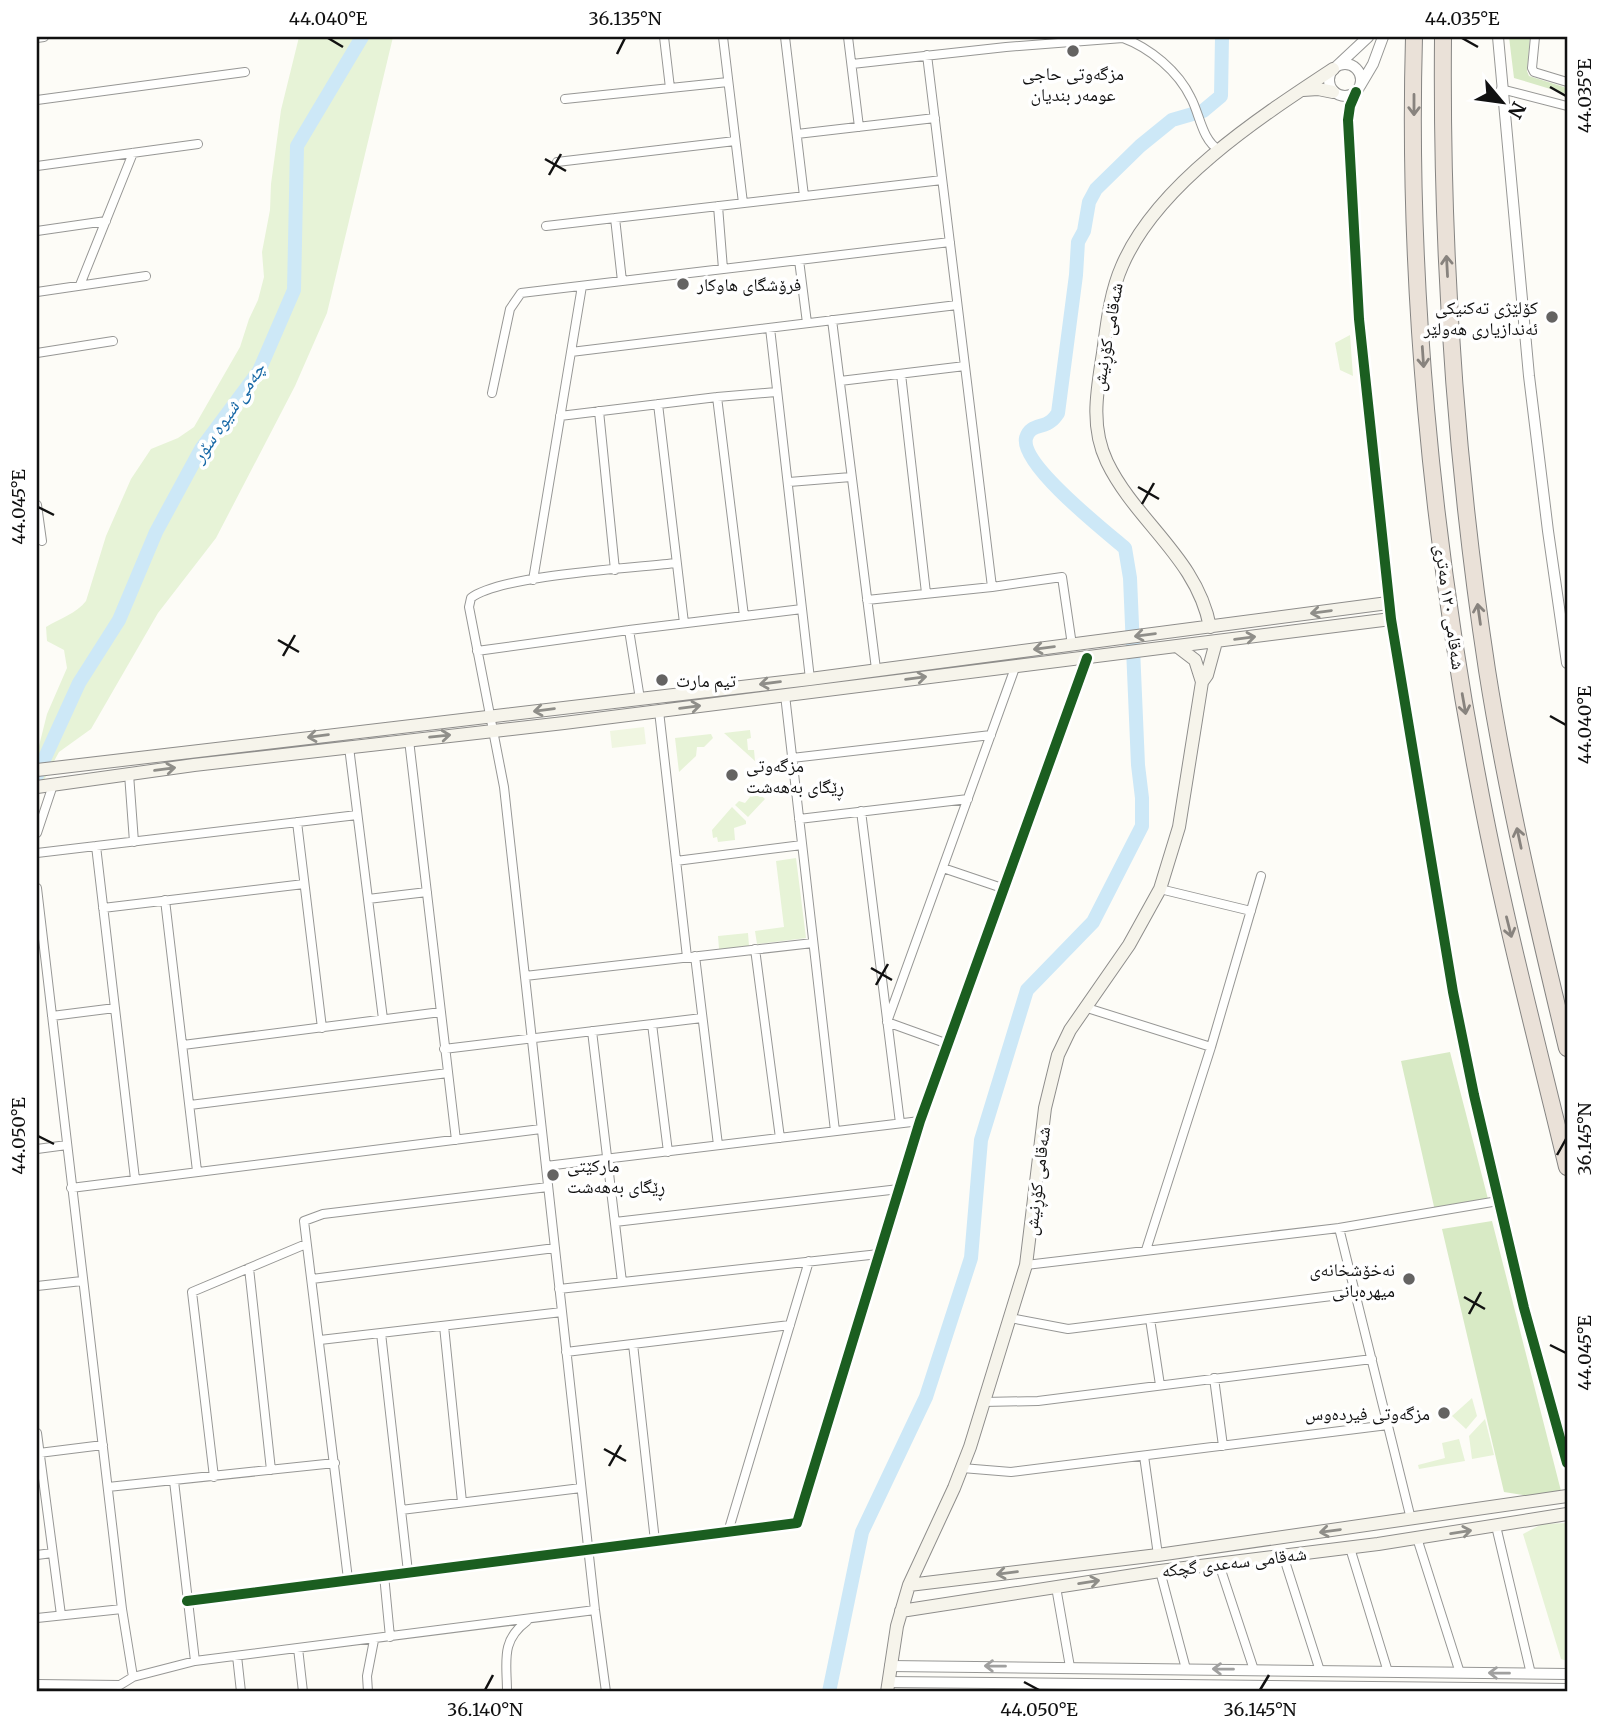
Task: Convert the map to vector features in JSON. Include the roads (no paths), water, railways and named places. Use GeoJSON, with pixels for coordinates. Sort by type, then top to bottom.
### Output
{"type":"FeatureCollection","features":[{"type":"Feature","properties":{"kind":"highway","name":"شەقامی ١٢٠ مەتری"},"geometry":{"type":"LineString","coordinates":[[1414,37],[1422,337],[1441,547],[1478,781],[1506,917],[1567,1167]]}},
{"type":"Feature","properties":{"kind":"highway","name":"شەقامی ١٢٠ مەتری"},"geometry":{"type":"LineString","coordinates":[[1443,37],[1442,116],[1450,331],[1475,588],[1517,830],[1567,1048]]}},
{"type":"Feature","properties":{"kind":"main road","name":"شەقامی کۆڕنیش"},"geometry":{"type":"LineString","coordinates":[[1210,627],[1201,596],[1187,569],[1130,498],[1107,462],[1098,433],[1096,402],[1111,302],[1122,265],[1142,231],[1171,196],[1219,150],[1335,68]]}},
{"type":"Feature","properties":{"kind":"main road"},"geometry":{"type":"LineString","coordinates":[[1300,91],[1318,89],[1335,93]]}},
{"type":"Feature","properties":{"kind":"main road"},"geometry":{"type":"LineString","coordinates":[[37,770],[810,678],[1388,603]]}},
{"type":"Feature","properties":{"kind":"main road"},"geometry":{"type":"LineString","coordinates":[[46,786],[1391,619]]}},
{"type":"Feature","properties":{"kind":"main road"},"geometry":{"type":"LineString","coordinates":[[1087,658],[1093,642]]}},
{"type":"Feature","properties":{"kind":"main road","name":"شەقامی کۆڕنیش"},"geometry":{"type":"LineString","coordinates":[[888,1687],[901,1611],[909,1586],[962,1468],[1026,1265],[1050,1081],[1058,1055],[1084,1007],[1129,945],[1160,888],[1180,827],[1202,682],[1208,675],[1216,642]]}},
{"type":"Feature","properties":{"kind":"main road"},"geometry":{"type":"LineString","coordinates":[[1177,647],[1195,660],[1202,682]]}},
{"type":"Feature","properties":{"kind":"main road","name":"شەقامی سەعدی گچکە"},"geometry":{"type":"LineString","coordinates":[[909,1586],[1158,1555],[1567,1496]]}},
{"type":"Feature","properties":{"kind":"main road","name":"شەقامی سەعدی گچکە"},"geometry":{"type":"LineString","coordinates":[[901,1611],[1160,1571],[1378,1544],[1567,1514]]}},
{"type":"Feature","properties":{"kind":"main road"},"geometry":{"type":"LineString","coordinates":[[1374,1524],[1378,1544]]}},
{"type":"Feature","properties":{"kind":"street"},"geometry":{"type":"LineString","coordinates":[[37,38],[44,37]]}},
{"type":"Feature","properties":{"kind":"street"},"geometry":{"type":"LineString","coordinates":[[664,37],[670,88]]}},
{"type":"Feature","properties":{"kind":"street"},"geometry":{"type":"LineString","coordinates":[[723,37],[743,203]]}},
{"type":"Feature","properties":{"kind":"street"},"geometry":{"type":"LineString","coordinates":[[785,37],[804,196]]}},
{"type":"Feature","properties":{"kind":"street"},"geometry":{"type":"LineString","coordinates":[[848,37],[859,127]]}},
{"type":"Feature","properties":{"kind":"street"},"geometry":{"type":"LineString","coordinates":[[1004,37],[1006,47]]}},
{"type":"Feature","properties":{"kind":"street"},"geometry":{"type":"LineString","coordinates":[[1348,120],[1329,81],[1335,68],[1368,37]]}},
{"type":"Feature","properties":{"kind":"street"},"geometry":{"type":"LineString","coordinates":[[1335,93],[1347,96],[1357,90],[1373,64],[1383,37]]}},
{"type":"Feature","properties":{"kind":"street"},"geometry":{"type":"LineString","coordinates":[[1498,37],[1532,401],[1567,663]]}},
{"type":"Feature","properties":{"kind":"street"},"geometry":{"type":"LineString","coordinates":[[1535,37],[1532,68],[1534,72],[1567,82]]}},
{"type":"Feature","properties":{"kind":"street"},"geometry":{"type":"LineString","coordinates":[[852,64],[1072,39],[1115,38],[1140,44],[1159,59],[1191,97],[1210,145],[1219,150]]}},
{"type":"Feature","properties":{"kind":"street"},"geometry":{"type":"LineString","coordinates":[[927,55],[992,587]]}},
{"type":"Feature","properties":{"kind":"street"},"geometry":{"type":"LineString","coordinates":[[1335,68],[1347,64],[1356,69],[1361,78],[1348,120],[1359,320],[1388,603],[1453,992],[1498,1201],[1524,1308],[1567,1463]]}},
{"type":"Feature","properties":{"kind":"street"},"geometry":{"type":"LineString","coordinates":[[37,100],[245,72]]}},
{"type":"Feature","properties":{"kind":"street"},"geometry":{"type":"LineString","coordinates":[[565,99],[729,82]]}},
{"type":"Feature","properties":{"kind":"street"},"geometry":{"type":"LineString","coordinates":[[1501,89],[1567,106]]}},
{"type":"Feature","properties":{"kind":"street"},"geometry":{"type":"LineString","coordinates":[[797,134],[935,118]]}},
{"type":"Feature","properties":{"kind":"street"},"geometry":{"type":"LineString","coordinates":[[557,162],[735,141]]}},
{"type":"Feature","properties":{"kind":"street"},"geometry":{"type":"LineString","coordinates":[[37,166],[198,144]]}},
{"type":"Feature","properties":{"kind":"street"},"geometry":{"type":"LineString","coordinates":[[80,285],[133,153]]}},
{"type":"Feature","properties":{"kind":"street"},"geometry":{"type":"LineString","coordinates":[[546,226],[942,180]]}},
{"type":"Feature","properties":{"kind":"street"},"geometry":{"type":"LineString","coordinates":[[718,206],[723,269]]}},
{"type":"Feature","properties":{"kind":"street"},"geometry":{"type":"LineString","coordinates":[[615,218],[622,281]]}},
{"type":"Feature","properties":{"kind":"street"},"geometry":{"type":"LineString","coordinates":[[37,231],[106,220]]}},
{"type":"Feature","properties":{"kind":"street"},"geometry":{"type":"LineString","coordinates":[[492,393],[510,309],[521,293],[950,242]]}},
{"type":"Feature","properties":{"kind":"street"},"geometry":{"type":"LineString","coordinates":[[799,260],[807,323]]}},
{"type":"Feature","properties":{"kind":"street"},"geometry":{"type":"LineString","coordinates":[[37,292],[146,276]]}},
{"type":"Feature","properties":{"kind":"street"},"geometry":{"type":"LineString","coordinates":[[533,580],[582,286]]}},
{"type":"Feature","properties":{"kind":"street"},"geometry":{"type":"LineString","coordinates":[[571,352],[957,304]]}},
{"type":"Feature","properties":{"kind":"street"},"geometry":{"type":"LineString","coordinates":[[832,320],[876,669]]}},
{"type":"Feature","properties":{"kind":"street"},"geometry":{"type":"LineString","coordinates":[[769,328],[810,678]]}},
{"type":"Feature","properties":{"kind":"street"},"geometry":{"type":"LineString","coordinates":[[37,353],[113,341]]}},
{"type":"Feature","properties":{"kind":"street"},"geometry":{"type":"LineString","coordinates":[[839,381],[965,366]]}},
{"type":"Feature","properties":{"kind":"street"},"geometry":{"type":"LineString","coordinates":[[901,374],[926,593]]}},
{"type":"Feature","properties":{"kind":"street"},"geometry":{"type":"LineString","coordinates":[[560,416],[776,392]]}},
{"type":"Feature","properties":{"kind":"street"},"geometry":{"type":"LineString","coordinates":[[717,397],[744,616]]}},
{"type":"Feature","properties":{"kind":"street"},"geometry":{"type":"LineString","coordinates":[[658,404],[684,623]]}},
{"type":"Feature","properties":{"kind":"street"},"geometry":{"type":"LineString","coordinates":[[599,411],[615,570]]}},
{"type":"Feature","properties":{"kind":"street"},"geometry":{"type":"LineString","coordinates":[[789,482],[851,477]]}},
{"type":"Feature","properties":{"kind":"street"},"geometry":{"type":"LineString","coordinates":[[37,505],[42,541]]}},
{"type":"Feature","properties":{"kind":"street"},"geometry":{"type":"LineString","coordinates":[[607,1692],[581,1488],[504,787],[469,607],[471,598],[479,592],[533,580],[676,563]]}},
{"type":"Feature","properties":{"kind":"street"},"geometry":{"type":"LineString","coordinates":[[867,600],[1062,577],[1072,645]]}},
{"type":"Feature","properties":{"kind":"street"},"geometry":{"type":"LineString","coordinates":[[477,651],[629,629],[802,609]]}},
{"type":"Feature","properties":{"kind":"street"},"geometry":{"type":"LineString","coordinates":[[629,629],[640,699]]}},
{"type":"Feature","properties":{"kind":"street"},"geometry":{"type":"LineString","coordinates":[[187,1601],[797,1523],[920,1121],[1087,658]]}},
{"type":"Feature","properties":{"kind":"street"},"geometry":{"type":"LineString","coordinates":[[887,1022],[1016,665]]}},
{"type":"Feature","properties":{"kind":"street"},"geometry":{"type":"LineString","coordinates":[[785,695],[835,1131]]}},
{"type":"Feature","properties":{"kind":"street"},"geometry":{"type":"LineString","coordinates":[[659,711],[676,861],[702,1018],[718,1146]]}},
{"type":"Feature","properties":{"kind":"street"},"geometry":{"type":"LineString","coordinates":[[792,758],[991,735]]}},
{"type":"Feature","properties":{"kind":"street"},"geometry":{"type":"LineString","coordinates":[[409,740],[456,1140]]}},
{"type":"Feature","properties":{"kind":"street"},"geometry":{"type":"LineString","coordinates":[[349,747],[383,1019]]}},
{"type":"Feature","properties":{"kind":"street"},"geometry":{"type":"LineString","coordinates":[[129,774],[134,842]]}},
{"type":"Feature","properties":{"kind":"street"},"geometry":{"type":"LineString","coordinates":[[37,833],[46,786]]}},
{"type":"Feature","properties":{"kind":"street"},"geometry":{"type":"LineString","coordinates":[[799,819],[968,799]]}},
{"type":"Feature","properties":{"kind":"street"},"geometry":{"type":"LineString","coordinates":[[861,811],[900,1124]]}},
{"type":"Feature","properties":{"kind":"street"},"geometry":{"type":"LineString","coordinates":[[37,853],[357,815]]}},
{"type":"Feature","properties":{"kind":"street"},"geometry":{"type":"LineString","coordinates":[[297,822],[322,1028]]}},
{"type":"Feature","properties":{"kind":"street"},"geometry":{"type":"LineString","coordinates":[[676,861],[802,845]]}},
{"type":"Feature","properties":{"kind":"street"},"geometry":{"type":"LineString","coordinates":[[96,846],[135,1179]]}},
{"type":"Feature","properties":{"kind":"street"},"geometry":{"type":"LineString","coordinates":[[943,868],[1004,889]]}},
{"type":"Feature","properties":{"kind":"street"},"geometry":{"type":"LineString","coordinates":[[1146,1250],[1211,1047],[1261,876]]}},
{"type":"Feature","properties":{"kind":"street"},"geometry":{"type":"LineString","coordinates":[[103,908],[304,884]]}},
{"type":"Feature","properties":{"kind":"street"},"geometry":{"type":"LineString","coordinates":[[37,888],[82,1281],[122,1609],[133,1677]]}},
{"type":"Feature","properties":{"kind":"street"},"geometry":{"type":"LineString","coordinates":[[1160,888],[1251,911]]}},
{"type":"Feature","properties":{"kind":"street"},"geometry":{"type":"LineString","coordinates":[[368,899],[427,892]]}},
{"type":"Feature","properties":{"kind":"street"},"geometry":{"type":"LineString","coordinates":[[165,900],[197,1171]]}},
{"type":"Feature","properties":{"kind":"street"},"geometry":{"type":"LineString","coordinates":[[524,976],[813,943]]}},
{"type":"Feature","properties":{"kind":"street"},"geometry":{"type":"LineString","coordinates":[[755,949],[779,1138]]}},
{"type":"Feature","properties":{"kind":"street"},"geometry":{"type":"LineString","coordinates":[[1084,1007],[1211,1047]]}},
{"type":"Feature","properties":{"kind":"street"},"geometry":{"type":"LineString","coordinates":[[52,1016],[115,1008]]}},
{"type":"Feature","properties":{"kind":"street"},"geometry":{"type":"LineString","coordinates":[[183,1045],[441,1012]]}},
{"type":"Feature","properties":{"kind":"street"},"geometry":{"type":"LineString","coordinates":[[444,1049],[702,1018]]}},
{"type":"Feature","properties":{"kind":"street"},"geometry":{"type":"LineString","coordinates":[[887,1022],[948,1044]]}},
{"type":"Feature","properties":{"kind":"street"},"geometry":{"type":"LineString","coordinates":[[652,1024],[668,1152]]}},
{"type":"Feature","properties":{"kind":"street"},"geometry":{"type":"LineString","coordinates":[[592,1031],[622,1282]]}},
{"type":"Feature","properties":{"kind":"street"},"geometry":{"type":"LineString","coordinates":[[190,1105],[448,1073]]}},
{"type":"Feature","properties":{"kind":"street"},"geometry":{"type":"LineString","coordinates":[[546,1166],[920,1121]]}},
{"type":"Feature","properties":{"kind":"street"},"geometry":{"type":"LineString","coordinates":[[71,1188],[541,1129]]}},
{"type":"Feature","properties":{"kind":"street"},"geometry":{"type":"LineString","coordinates":[[37,1149],[67,1145]]}},
{"type":"Feature","properties":{"kind":"street"},"geometry":{"type":"LineString","coordinates":[[348,1579],[303,1221],[323,1214],[548,1187]]}},
{"type":"Feature","properties":{"kind":"street"},"geometry":{"type":"LineString","coordinates":[[615,1222],[899,1189]]}},
{"type":"Feature","properties":{"kind":"street"},"geometry":{"type":"LineString","coordinates":[[1026,1265],[1339,1228],[1498,1201]]}},
{"type":"Feature","properties":{"kind":"street"},"geometry":{"type":"LineString","coordinates":[[1339,1228],[1411,1519]]}},
{"type":"Feature","properties":{"kind":"street"},"geometry":{"type":"LineString","coordinates":[[214,1477],[192,1292],[306,1244]]}},
{"type":"Feature","properties":{"kind":"street"},"geometry":{"type":"LineString","coordinates":[[312,1279],[555,1248]]}},
{"type":"Feature","properties":{"kind":"street"},"geometry":{"type":"LineString","coordinates":[[559,1289],[879,1254]]}},
{"type":"Feature","properties":{"kind":"street"},"geometry":{"type":"LineString","coordinates":[[728,1532],[809,1261]]}},
{"type":"Feature","properties":{"kind":"street"},"geometry":{"type":"LineString","coordinates":[[249,1268],[271,1469]]}},
{"type":"Feature","properties":{"kind":"street"},"geometry":{"type":"LineString","coordinates":[[37,1286],[82,1281]]}},
{"type":"Feature","properties":{"kind":"street"},"geometry":{"type":"LineString","coordinates":[[1010,1318],[1068,1329],[1356,1293]]}},
{"type":"Feature","properties":{"kind":"street"},"geometry":{"type":"LineString","coordinates":[[320,1340],[562,1312]]}},
{"type":"Feature","properties":{"kind":"street"},"geometry":{"type":"LineString","coordinates":[[1150,1319],[1160,1385]]}},
{"type":"Feature","properties":{"kind":"street"},"geometry":{"type":"LineString","coordinates":[[566,1352],[790,1325]]}},
{"type":"Feature","properties":{"kind":"street"},"geometry":{"type":"LineString","coordinates":[[444,1326],[462,1502]]}},
{"type":"Feature","properties":{"kind":"street"},"geometry":{"type":"LineString","coordinates":[[381,1333],[408,1572]]}},
{"type":"Feature","properties":{"kind":"street"},"geometry":{"type":"LineString","coordinates":[[633,1344],[655,1541]]}},
{"type":"Feature","properties":{"kind":"street"},"geometry":{"type":"LineString","coordinates":[[984,1402],[1038,1401],[1372,1359]]}},
{"type":"Feature","properties":{"kind":"street"},"geometry":{"type":"LineString","coordinates":[[1214,1378],[1223,1446]]}},
{"type":"Feature","properties":{"kind":"street"},"geometry":{"type":"LineString","coordinates":[[962,1468],[1011,1472],[1388,1425]]}},
{"type":"Feature","properties":{"kind":"street"},"geometry":{"type":"LineString","coordinates":[[37,1433],[41,1492],[61,1615]]}},
{"type":"Feature","properties":{"kind":"street"},"geometry":{"type":"LineString","coordinates":[[39,1453],[103,1445]]}},
{"type":"Feature","properties":{"kind":"street"},"geometry":{"type":"LineString","coordinates":[[1144,1456],[1158,1555]]}},
{"type":"Feature","properties":{"kind":"street"},"geometry":{"type":"LineString","coordinates":[[108,1487],[335,1463]]}},
{"type":"Feature","properties":{"kind":"street"},"geometry":{"type":"LineString","coordinates":[[174,1481],[195,1661]]}},
{"type":"Feature","properties":{"kind":"street"},"geometry":{"type":"LineString","coordinates":[[401,1510],[581,1488]]}},
{"type":"Feature","properties":{"kind":"street"},"geometry":{"type":"LineString","coordinates":[[1496,1526],[1531,1674]]}},
{"type":"Feature","properties":{"kind":"street"},"geometry":{"type":"LineString","coordinates":[[1417,1538],[1460,1672]]}},
{"type":"Feature","properties":{"kind":"street"},"geometry":{"type":"LineString","coordinates":[[1350,1548],[1388,1672]]}},
{"type":"Feature","properties":{"kind":"street"},"geometry":{"type":"LineString","coordinates":[[37,1555],[52,1553]]}},
{"type":"Feature","properties":{"kind":"street"},"geometry":{"type":"LineString","coordinates":[[1283,1555],[1320,1671]]}},
{"type":"Feature","properties":{"kind":"street"},"geometry":{"type":"LineString","coordinates":[[1219,1564],[1254,1670]]}},
{"type":"Feature","properties":{"kind":"street"},"geometry":{"type":"LineString","coordinates":[[1160,1571],[1186,1669]]}},
{"type":"Feature","properties":{"kind":"street"},"geometry":{"type":"LineString","coordinates":[[384,1575],[390,1637]]}},
{"type":"Feature","properties":{"kind":"street"},"geometry":{"type":"LineString","coordinates":[[1056,1587],[1070,1667]]}},
{"type":"Feature","properties":{"kind":"street"},"geometry":{"type":"LineString","coordinates":[[37,1618],[122,1609]]}},
{"type":"Feature","properties":{"kind":"street"},"geometry":{"type":"LineString","coordinates":[[37,1684],[120,1685],[133,1677],[195,1661],[595,1610]]}},
{"type":"Feature","properties":{"kind":"street"},"geometry":{"type":"LineString","coordinates":[[507,1692],[507,1647],[514,1630],[529,1619]]}},
{"type":"Feature","properties":{"kind":"street"},"geometry":{"type":"LineString","coordinates":[[368,1692],[367,1676],[374,1640]]}},
{"type":"Feature","properties":{"kind":"street"},"geometry":{"type":"LineString","coordinates":[[298,1648],[303,1692]]}},
{"type":"Feature","properties":{"kind":"street"},"geometry":{"type":"LineString","coordinates":[[237,1656],[241,1692]]}},
{"type":"Feature","properties":{"kind":"street"},"geometry":{"type":"LineString","coordinates":[[909,1665],[905,1673],[909,1681]]}},
{"type":"Feature","properties":{"kind":"street"},"geometry":{"type":"LineString","coordinates":[[890,1666],[1567,1674]]}},
{"type":"Feature","properties":{"kind":"street"},"geometry":{"type":"LineString","coordinates":[[888,1687],[909,1681],[1139,1688],[1567,1689]]}},
{"type":"Feature","properties":{"kind":"waterway","name":"چەمی شیوە سۆر"},"geometry":{"type":"LineString","coordinates":[[37,775],[79,683],[119,620],[156,532],[201,449],[259,371],[294,290],[297,146],[362,37]]}},
{"type":"Feature","properties":{"kind":"waterway"},"geometry":{"type":"LineString","coordinates":[[829,1692],[862,1532],[926,1397],[971,1258],[981,1140],[1027,990],[1093,922],[1142,826],[1130,578],[1125,548],[1050,480],[1036,464],[1028,450],[1026,438],[1030,430],[1048,423],[1058,413],[1078,242],[1084,231],[1089,202],[1096,189],[1140,146],[1172,120],[1203,111],[1221,96],[1222,37]]}},
{"type":"Feature","properties":{"kind":"place","name":"مزگەوتی حاجی عومەر بندیان"},"geometry":{"type":"Point","coordinates":[1073,51]}},
{"type":"Feature","properties":{"kind":"place","name":"فرۆشگای ھاوکار"},"geometry":{"type":"Point","coordinates":[683,284]}},
{"type":"Feature","properties":{"kind":"place","name":"کۆلێژی تەکنیکی ئەندازیاری هەولێر"},"geometry":{"type":"Point","coordinates":[1552,317]}},
{"type":"Feature","properties":{"kind":"place","name":"تیم مارت"},"geometry":{"type":"Point","coordinates":[662,680]}},
{"type":"Feature","properties":{"kind":"place","name":"مزگەوتی ڕێگای بەھەشت"},"geometry":{"type":"Point","coordinates":[732,775]}},
{"type":"Feature","properties":{"kind":"place","name":"مارکێتی ڕێگای بەهەشت"},"geometry":{"type":"Point","coordinates":[553,1175]}},
{"type":"Feature","properties":{"kind":"place","name":"نەخۆشخانەی میهرەبانی"},"geometry":{"type":"Point","coordinates":[1409,1279]}},
{"type":"Feature","properties":{"kind":"place","name":"مزگەوتی فیردەوس"},"geometry":{"type":"Point","coordinates":[1444,1413]}}]}
